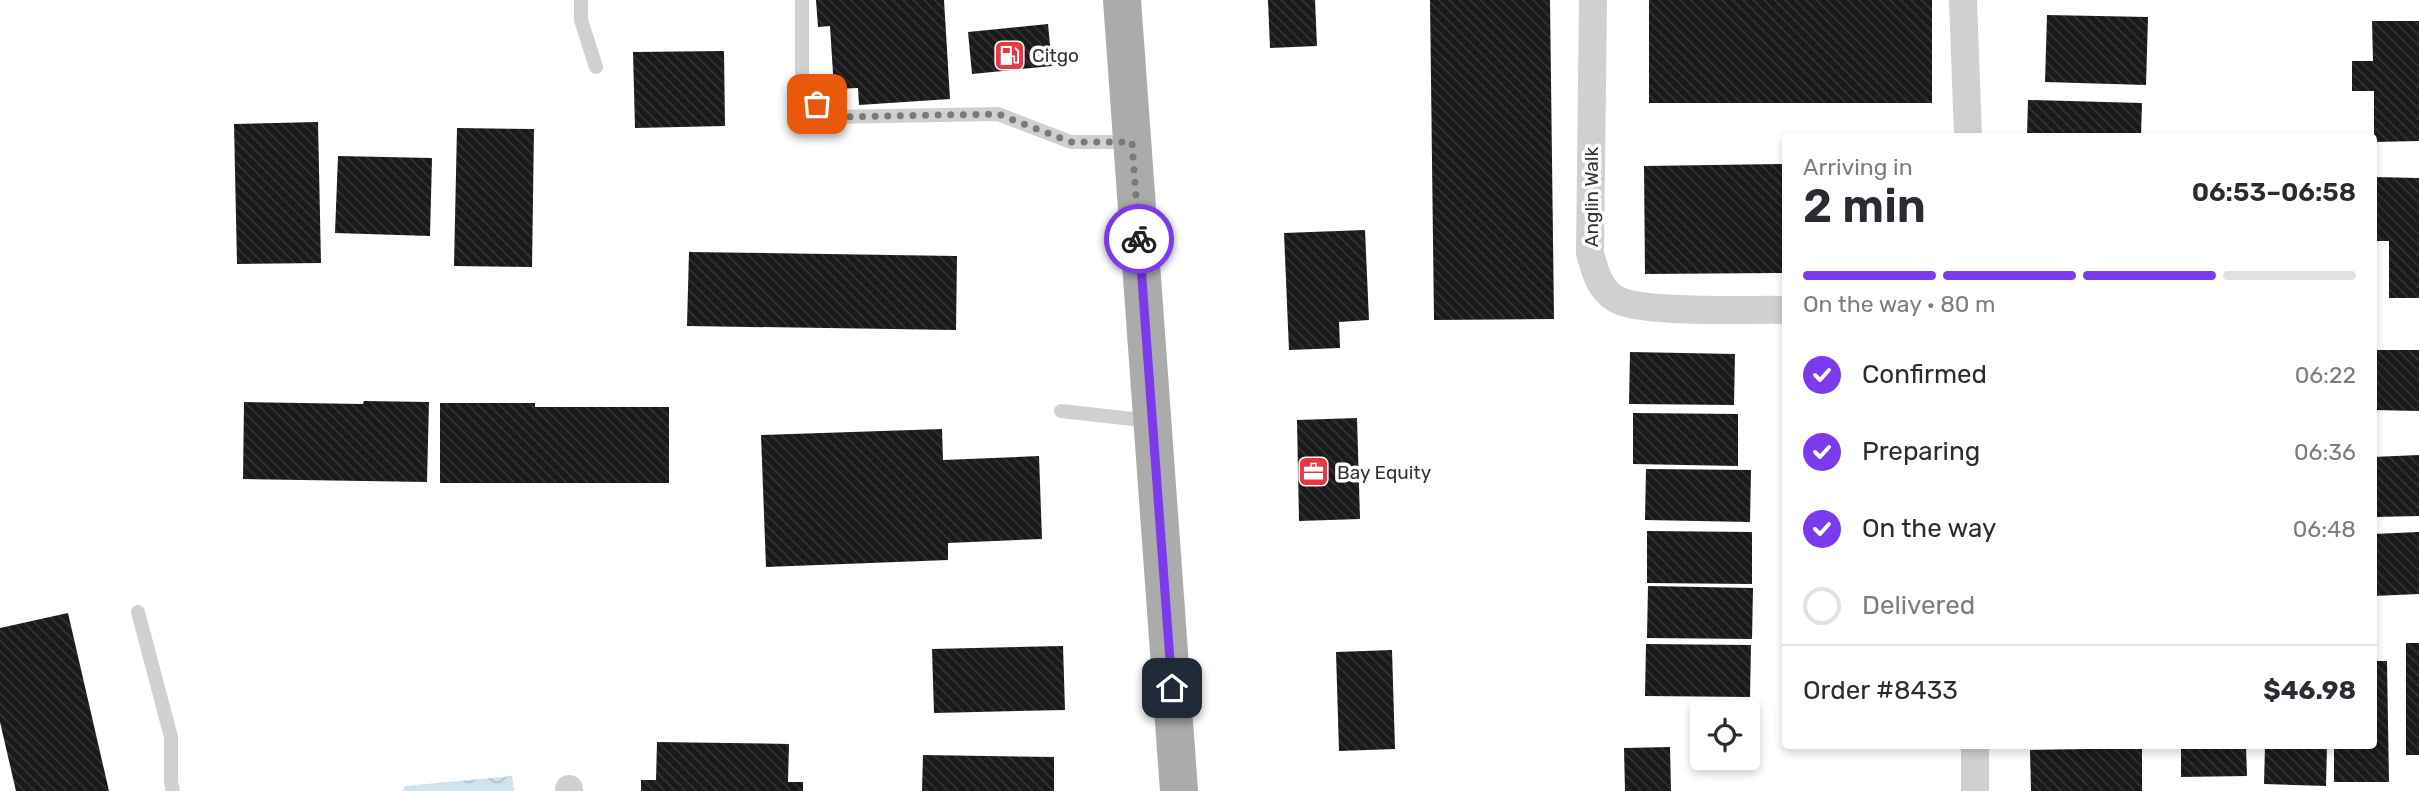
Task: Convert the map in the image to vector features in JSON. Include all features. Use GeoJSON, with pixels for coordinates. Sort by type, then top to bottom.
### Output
{"type":"FeatureCollection","features":[{"type":"Feature","properties":{"kind":"main road"},"geometry":{"type":"LineString","coordinates":[[1122,0],[1179,791]]}},
{"type":"Feature","properties":{"kind":"street","name":"Anglin Walk"},"geometry":{"type":"LineString","coordinates":[[1592,0],[1590,253],[1598,281],[1616,300],[1641,307],[1782,310]]}},
{"type":"Feature","properties":{"kind":"street"},"geometry":{"type":"LineString","coordinates":[[1963,0],[1968,133]]}},
{"type":"Feature","properties":{"kind":"street"},"geometry":{"type":"LineString","coordinates":[[1975,749],[1975,791]]}},
{"type":"Feature","properties":{"kind":"lane"},"geometry":{"type":"LineString","coordinates":[[581,0],[581,20],[596,68]]}},
{"type":"Feature","properties":{"kind":"lane"},"geometry":{"type":"LineString","coordinates":[[802,0],[802,91],[832,117],[998,114],[1071,142],[1132,142]]}},
{"type":"Feature","properties":{"kind":"lane"},"geometry":{"type":"LineString","coordinates":[[1061,411],[1152,422]]}},
{"type":"Feature","properties":{"kind":"lane"},"geometry":{"type":"LineString","coordinates":[[138,612],[171,737],[173,791]]}},
{"type":"Feature","properties":{"kind":"water"},"geometry":{"type":"Polygon","coordinates":[[[512,776],[514,791],[402,791],[405,786],[512,776]]]}},
{"type":"Feature","properties":{"kind":"building"},"geometry":{"type":"Polygon","coordinates":[[[816,0],[944,0],[950,99],[859,105],[858,88],[834,89],[830,26],[818,27],[816,0]]]}},
{"type":"Feature","properties":{"kind":"building"},"geometry":{"type":"Polygon","coordinates":[[[1268,0],[1315,0],[1317,46],[1270,48],[1268,0]]]}},
{"type":"Feature","properties":{"kind":"building"},"geometry":{"type":"Polygon","coordinates":[[[1430,0],[1550,0],[1554,319],[1434,320],[1430,0]]]}},
{"type":"Feature","properties":{"kind":"building"},"geometry":{"type":"Polygon","coordinates":[[[1649,0],[1932,0],[1932,103],[1649,103],[1649,0]]]}},
{"type":"Feature","properties":{"kind":"building"},"geometry":{"type":"Polygon","coordinates":[[[2047,15],[2148,17],[2146,85],[2045,82],[2047,15]]]}},
{"type":"Feature","properties":{"kind":"building"},"geometry":{"type":"Polygon","coordinates":[[[2372,21],[2419,21],[2419,141],[2377,142],[2377,133],[2374,133],[2374,91],[2352,91],[2352,61],[2373,61],[2372,21]]]}},
{"type":"Feature","properties":{"kind":"building"},"geometry":{"type":"Polygon","coordinates":[[[1048,24],[1052,66],[972,74],[968,32],[1048,24]]]}},
{"type":"Feature","properties":{"kind":"building"},"geometry":{"type":"Polygon","coordinates":[[[724,51],[725,126],[635,128],[633,52],[724,51]]]}},
{"type":"Feature","properties":{"kind":"building"},"geometry":{"type":"Polygon","coordinates":[[[2028,100],[2142,103],[2141,133],[2027,133],[2028,100]]]}},
{"type":"Feature","properties":{"kind":"building"},"geometry":{"type":"Polygon","coordinates":[[[318,122],[321,263],[237,264],[234,124],[318,122]]]}},
{"type":"Feature","properties":{"kind":"building"},"geometry":{"type":"Polygon","coordinates":[[[457,128],[534,129],[532,267],[454,266],[457,128]]]}},
{"type":"Feature","properties":{"kind":"building"},"geometry":{"type":"Polygon","coordinates":[[[338,156],[432,158],[430,236],[335,233],[338,156]]]}},
{"type":"Feature","properties":{"kind":"building"},"geometry":{"type":"Polygon","coordinates":[[[1782,164],[1782,273],[1645,274],[1644,166],[1782,164]]]}},
{"type":"Feature","properties":{"kind":"building"},"geometry":{"type":"Polygon","coordinates":[[[2377,177],[2419,178],[2419,298],[2389,298],[2389,241],[2377,241],[2377,177]]]}},
{"type":"Feature","properties":{"kind":"building"},"geometry":{"type":"Polygon","coordinates":[[[1365,230],[1369,320],[1339,322],[1340,348],[1289,350],[1284,233],[1365,230]]]}},
{"type":"Feature","properties":{"kind":"building"},"geometry":{"type":"Polygon","coordinates":[[[689,252],[957,256],[956,330],[687,326],[689,252]]]}},
{"type":"Feature","properties":{"kind":"building"},"geometry":{"type":"Polygon","coordinates":[[[2377,350],[2419,350],[2419,411],[2377,410],[2377,350]]]}},
{"type":"Feature","properties":{"kind":"building"},"geometry":{"type":"Polygon","coordinates":[[[1630,352],[1735,354],[1734,405],[1629,404],[1630,352]]]}},
{"type":"Feature","properties":{"kind":"building"},"geometry":{"type":"Polygon","coordinates":[[[364,401],[429,402],[427,482],[243,479],[244,402],[363,404],[364,401]]]}},
{"type":"Feature","properties":{"kind":"building"},"geometry":{"type":"Polygon","coordinates":[[[440,403],[535,403],[535,407],[669,407],[669,483],[440,483],[440,403]]]}},
{"type":"Feature","properties":{"kind":"building"},"geometry":{"type":"Polygon","coordinates":[[[1633,413],[1738,414],[1738,466],[1633,464],[1633,413]]]}},
{"type":"Feature","properties":{"kind":"building"},"geometry":{"type":"Polygon","coordinates":[[[1357,418],[1360,519],[1299,521],[1297,420],[1357,418]]]}},
{"type":"Feature","properties":{"kind":"building"},"geometry":{"type":"Polygon","coordinates":[[[942,429],[943,460],[1039,456],[1042,539],[948,543],[948,560],[766,567],[761,435],[942,429]]]}},
{"type":"Feature","properties":{"kind":"building"},"geometry":{"type":"Polygon","coordinates":[[[2419,455],[2419,516],[2377,517],[2377,457],[2419,455]]]}},
{"type":"Feature","properties":{"kind":"building"},"geometry":{"type":"Polygon","coordinates":[[[1646,469],[1751,470],[1750,522],[1645,520],[1646,469]]]}},
{"type":"Feature","properties":{"kind":"building"},"geometry":{"type":"Polygon","coordinates":[[[1647,531],[1752,532],[1752,584],[1647,583],[1647,531]]]}},
{"type":"Feature","properties":{"kind":"building"},"geometry":{"type":"Polygon","coordinates":[[[2419,532],[2419,594],[2377,596],[2377,534],[2419,532]]]}},
{"type":"Feature","properties":{"kind":"building"},"geometry":{"type":"Polygon","coordinates":[[[1648,586],[1753,588],[1752,639],[1647,638],[1648,586]]]}},
{"type":"Feature","properties":{"kind":"building"},"geometry":{"type":"Polygon","coordinates":[[[68,613],[109,791],[16,791],[0,722],[0,628],[68,613]]]}},
{"type":"Feature","properties":{"kind":"building"},"geometry":{"type":"Polygon","coordinates":[[[2406,643],[2419,643],[2419,755],[2406,755],[2406,643]]]}},
{"type":"Feature","properties":{"kind":"building"},"geometry":{"type":"Polygon","coordinates":[[[1646,644],[1751,645],[1750,697],[1645,696],[1646,644]]]}},
{"type":"Feature","properties":{"kind":"building"},"geometry":{"type":"Polygon","coordinates":[[[1063,646],[1065,710],[934,713],[932,649],[1063,646]]]}},
{"type":"Feature","properties":{"kind":"building"},"geometry":{"type":"Polygon","coordinates":[[[1392,650],[1395,749],[1339,751],[1336,652],[1392,650]]]}},
{"type":"Feature","properties":{"kind":"building"},"geometry":{"type":"Polygon","coordinates":[[[2377,661],[2387,661],[2389,782],[2334,782],[2334,749],[2377,749],[2377,661]]]}},
{"type":"Feature","properties":{"kind":"building"},"geometry":{"type":"Polygon","coordinates":[[[657,742],[789,744],[788,782],[803,782],[803,791],[641,791],[641,780],[656,780],[657,742]]]}},
{"type":"Feature","properties":{"kind":"building"},"geometry":{"type":"Polygon","coordinates":[[[1670,747],[1671,791],[1625,791],[1624,748],[1670,747]]]}},
{"type":"Feature","properties":{"kind":"building"},"geometry":{"type":"Polygon","coordinates":[[[2142,749],[2142,791],[2031,791],[2030,750],[2142,749]]]}},
{"type":"Feature","properties":{"kind":"building"},"geometry":{"type":"Polygon","coordinates":[[[2181,749],[2246,749],[2247,776],[2181,777],[2181,749]]]}},
{"type":"Feature","properties":{"kind":"building"},"geometry":{"type":"Polygon","coordinates":[[[2265,749],[2327,749],[2326,786],[2264,784],[2265,749]]]}},
{"type":"Feature","properties":{"kind":"building"},"geometry":{"type":"Polygon","coordinates":[[[923,755],[1054,757],[1054,791],[922,791],[923,755]]]}},
{"type":"Feature","properties":{"kind":"way so far"},"geometry":{"type":"LineString","coordinates":[[817,104],[832,117],[998,114],[1071,142],[1132,142],[1139,239]]}},
{"type":"Feature","properties":{"kind":"place","name":"Citgo"},"geometry":{"type":"Point","coordinates":[1009,55]}},
{"type":"Feature","properties":{"kind":"place","name":"Bay Equity"},"geometry":{"type":"Point","coordinates":[1314,472]}},
{"type":"Feature","properties":{"kind":"route"},"geometry":{"type":"LineString","coordinates":[[1139,239],[1172,688]]}}]}
